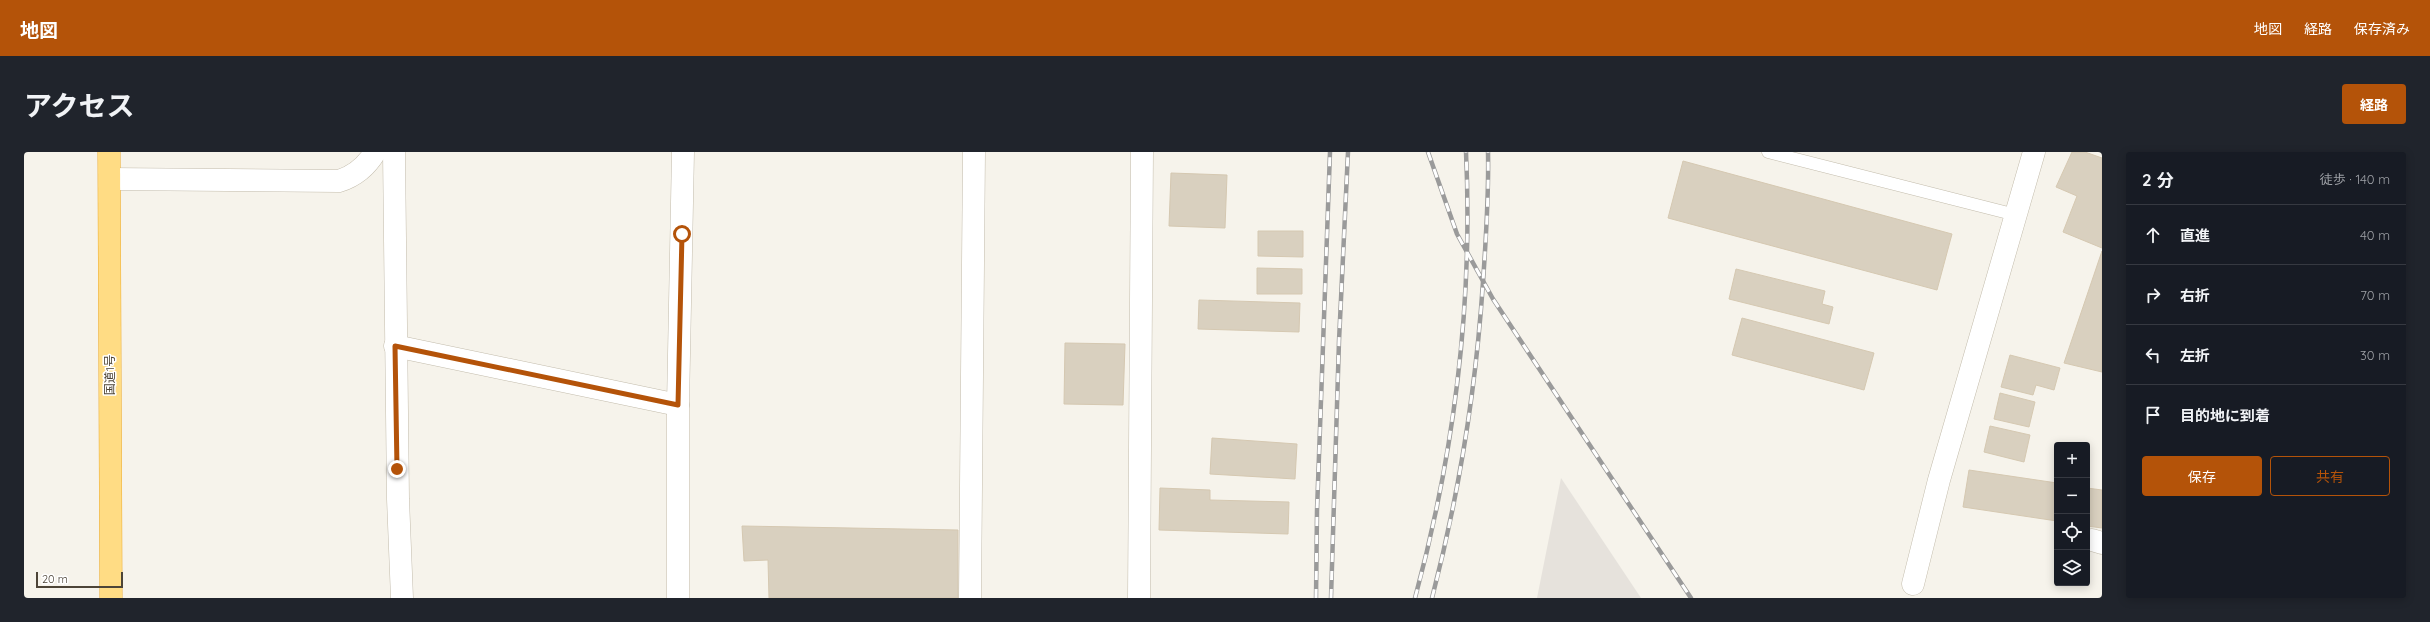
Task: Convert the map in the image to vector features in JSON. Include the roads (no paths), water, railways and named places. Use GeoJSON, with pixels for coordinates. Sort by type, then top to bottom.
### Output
{"type":"FeatureCollection","features":[{"type":"Feature","properties":{"kind":"highway","name":"国道1号"},"geometry":{"type":"LineString","coordinates":[[109,152],[111,598]]}},
{"type":"Feature","properties":{"kind":"street"},"geometry":{"type":"LineString","coordinates":[[110,179],[339,182],[352,177],[368,162],[375,152]]}},
{"type":"Feature","properties":{"kind":"street"},"geometry":{"type":"LineString","coordinates":[[394,152],[395,346],[402,598]]}},
{"type":"Feature","properties":{"kind":"street"},"geometry":{"type":"LineString","coordinates":[[678,598],[678,405],[683,152]]}},
{"type":"Feature","properties":{"kind":"street"},"geometry":{"type":"LineString","coordinates":[[970,598],[974,152]]}},
{"type":"Feature","properties":{"kind":"street"},"geometry":{"type":"LineString","coordinates":[[1139,598],[1142,152]]}},
{"type":"Feature","properties":{"kind":"street"},"geometry":{"type":"LineString","coordinates":[[1913,584],[1939,480],[2034,152]]}},
{"type":"Feature","properties":{"kind":"street"},"geometry":{"type":"LineString","coordinates":[[395,346],[678,405]]}},
{"type":"Feature","properties":{"kind":"lane"},"geometry":{"type":"LineString","coordinates":[[1768,152],[2016,214]]}},
{"type":"Feature","properties":{"kind":"railway"},"geometry":{"type":"LineString","coordinates":[[1316,598],[1317,511],[1330,152]]}},
{"type":"Feature","properties":{"kind":"railway"},"geometry":{"type":"LineString","coordinates":[[1331,598],[1339,341],[1348,152]]}},
{"type":"Feature","properties":{"kind":"railway"},"geometry":{"type":"LineString","coordinates":[[1428,152],[1457,234],[1493,299],[1691,598]]}},
{"type":"Feature","properties":{"kind":"railway"},"geometry":{"type":"LineString","coordinates":[[1415,598],[1429,544],[1440,489],[1458,377],[1466,265],[1466,152]]}},
{"type":"Feature","properties":{"kind":"railway"},"geometry":{"type":"LineString","coordinates":[[1432,598],[1442,559],[1458,481],[1471,402],[1483,282],[1488,201],[1488,152]]}}]}
